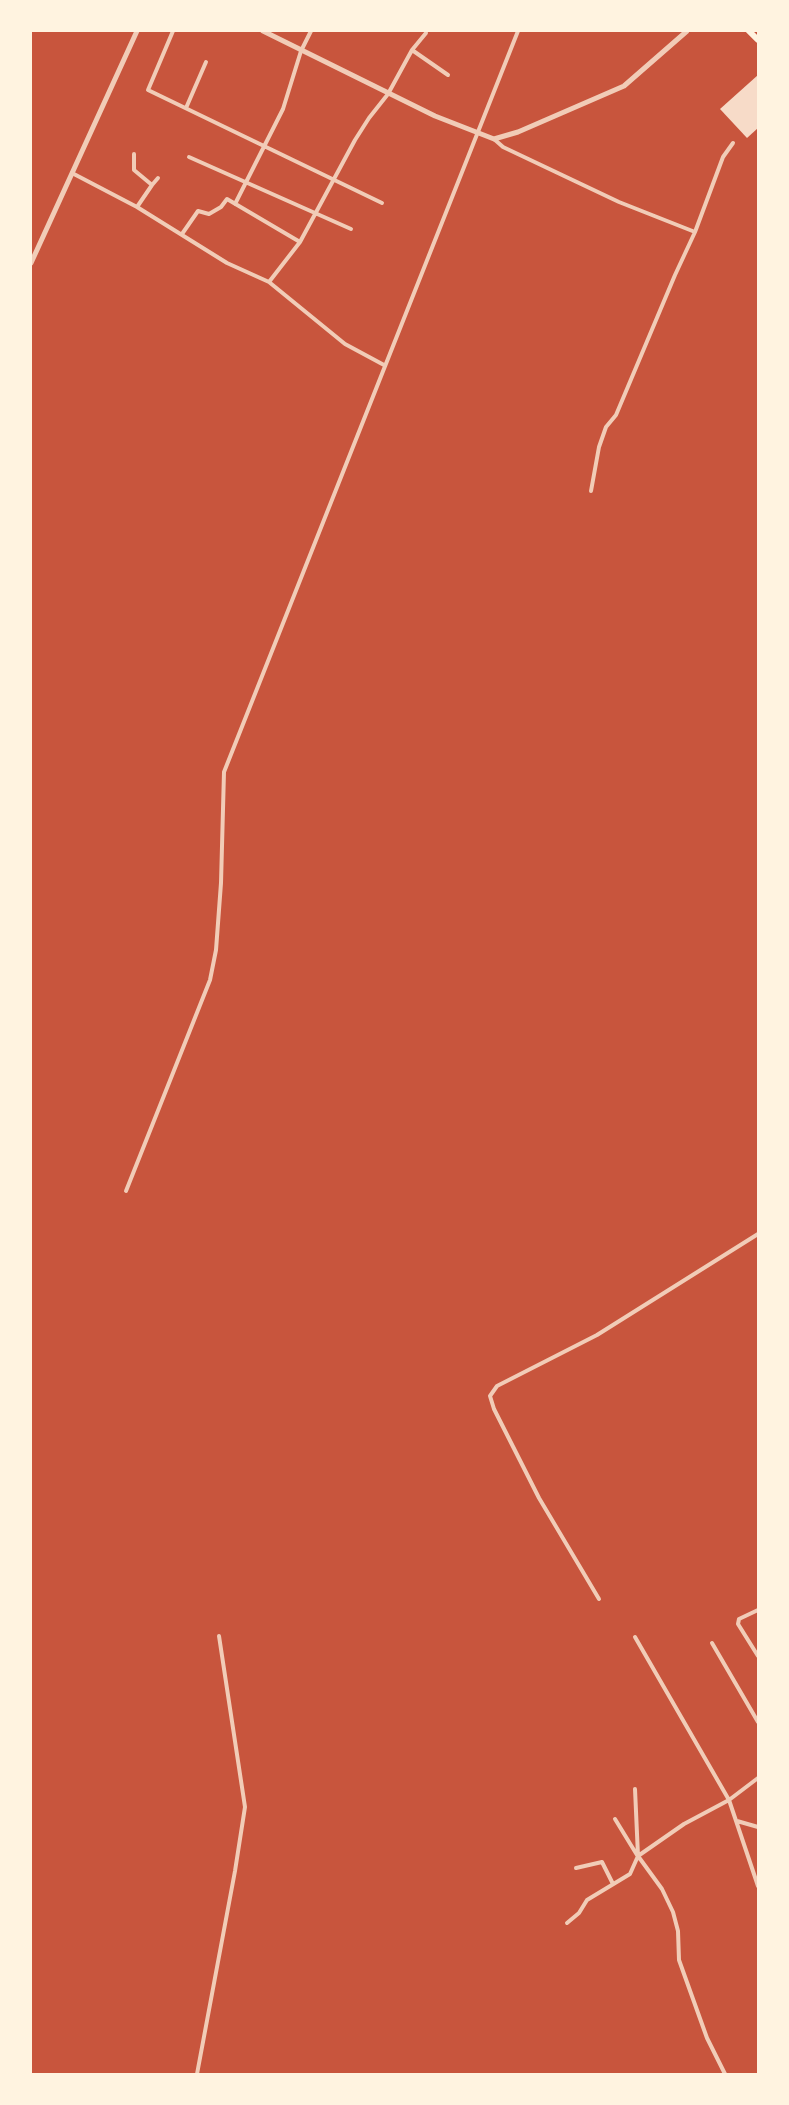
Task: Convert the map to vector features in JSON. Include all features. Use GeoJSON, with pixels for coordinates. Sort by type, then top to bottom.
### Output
{"type":"FeatureCollection","features":[{"type":"Feature","properties":{"kind":"main road"},"geometry":{"type":"LineString","coordinates":[[749,31],[758,40]]}},
{"type":"Feature","properties":{"kind":"street"},"geometry":{"type":"LineString","coordinates":[[31,263],[33,253],[72,173],[137,31]]}},
{"type":"Feature","properties":{"kind":"street"},"geometry":{"type":"LineString","coordinates":[[173,31],[148,90],[382,203]]}},
{"type":"Feature","properties":{"kind":"street"},"geometry":{"type":"LineString","coordinates":[[262,31],[388,94],[478,134],[494,139],[503,147],[619,202],[695,232]]}},
{"type":"Feature","properties":{"kind":"street"},"geometry":{"type":"LineString","coordinates":[[235,204],[263,145],[283,109],[301,51],[311,31]]}},
{"type":"Feature","properties":{"kind":"street"},"geometry":{"type":"LineString","coordinates":[[126,1191],[210,980],[216,950],[221,883],[224,772],[384,365],[478,134],[518,31]]}},
{"type":"Feature","properties":{"kind":"street"},"geometry":{"type":"LineString","coordinates":[[494,139],[518,132],[624,86],[687,31]]}},
{"type":"Feature","properties":{"kind":"street"},"geometry":{"type":"LineString","coordinates":[[269,282],[300,242],[368,118],[388,94],[412,50],[426,33]]}},
{"type":"Feature","properties":{"kind":"street"},"geometry":{"type":"LineString","coordinates":[[412,50],[448,75]]}},
{"type":"Feature","properties":{"kind":"street"},"geometry":{"type":"LineString","coordinates":[[186,108],[206,62]]}},
{"type":"Feature","properties":{"kind":"street"},"geometry":{"type":"LineString","coordinates":[[591,491],[599,447],[606,427],[616,415],[675,275],[695,232],[723,157],[733,143]]}},
{"type":"Feature","properties":{"kind":"street"},"geometry":{"type":"LineString","coordinates":[[134,154],[134,170],[152,185]]}},
{"type":"Feature","properties":{"kind":"street"},"geometry":{"type":"LineString","coordinates":[[189,157],[351,228]]}},
{"type":"Feature","properties":{"kind":"street"},"geometry":{"type":"LineString","coordinates":[[72,173],[137,207],[222,260],[269,282],[345,344],[384,365]]}},
{"type":"Feature","properties":{"kind":"street"},"geometry":{"type":"LineString","coordinates":[[137,207],[158,178]]}},
{"type":"Feature","properties":{"kind":"street"},"geometry":{"type":"LineString","coordinates":[[182,234],[198,211],[209,214],[221,207],[227,199],[300,242]]}},
{"type":"Feature","properties":{"kind":"street"},"geometry":{"type":"LineString","coordinates":[[599,1599],[539,1498],[494,1409],[490,1396],[496,1386],[597,1335],[758,1234]]}},
{"type":"Feature","properties":{"kind":"street"},"geometry":{"type":"LineString","coordinates":[[758,1610],[739,1619],[738,1624],[758,1656]]}},
{"type":"Feature","properties":{"kind":"street"},"geometry":{"type":"LineString","coordinates":[[197,2074],[236,1871],[245,1807],[219,1636]]}},
{"type":"Feature","properties":{"kind":"street"},"geometry":{"type":"LineString","coordinates":[[635,1637],[729,1800],[758,1886]]}},
{"type":"Feature","properties":{"kind":"street"},"geometry":{"type":"LineString","coordinates":[[712,1643],[758,1722]]}},
{"type":"Feature","properties":{"kind":"street"},"geometry":{"type":"LineString","coordinates":[[638,1856],[684,1824],[729,1800],[758,1778]]}},
{"type":"Feature","properties":{"kind":"street"},"geometry":{"type":"LineString","coordinates":[[567,1923],[578,1913],[587,1900],[630,1874],[638,1856],[635,1789]]}},
{"type":"Feature","properties":{"kind":"street"},"geometry":{"type":"LineString","coordinates":[[616,1819],[638,1856],[662,1890],[673,1912],[678,1930],[679,1960],[707,2038],[725,2074]]}},
{"type":"Feature","properties":{"kind":"street"},"geometry":{"type":"LineString","coordinates":[[737,1821],[758,1827]]}},
{"type":"Feature","properties":{"kind":"street"},"geometry":{"type":"LineString","coordinates":[[576,1868],[602,1862],[613,1884]]}},
{"type":"Feature","properties":{"kind":"building"},"geometry":{"type":"Polygon","coordinates":[[[758,75],[758,128],[747,138],[720,109],[758,75]]]}}]}
